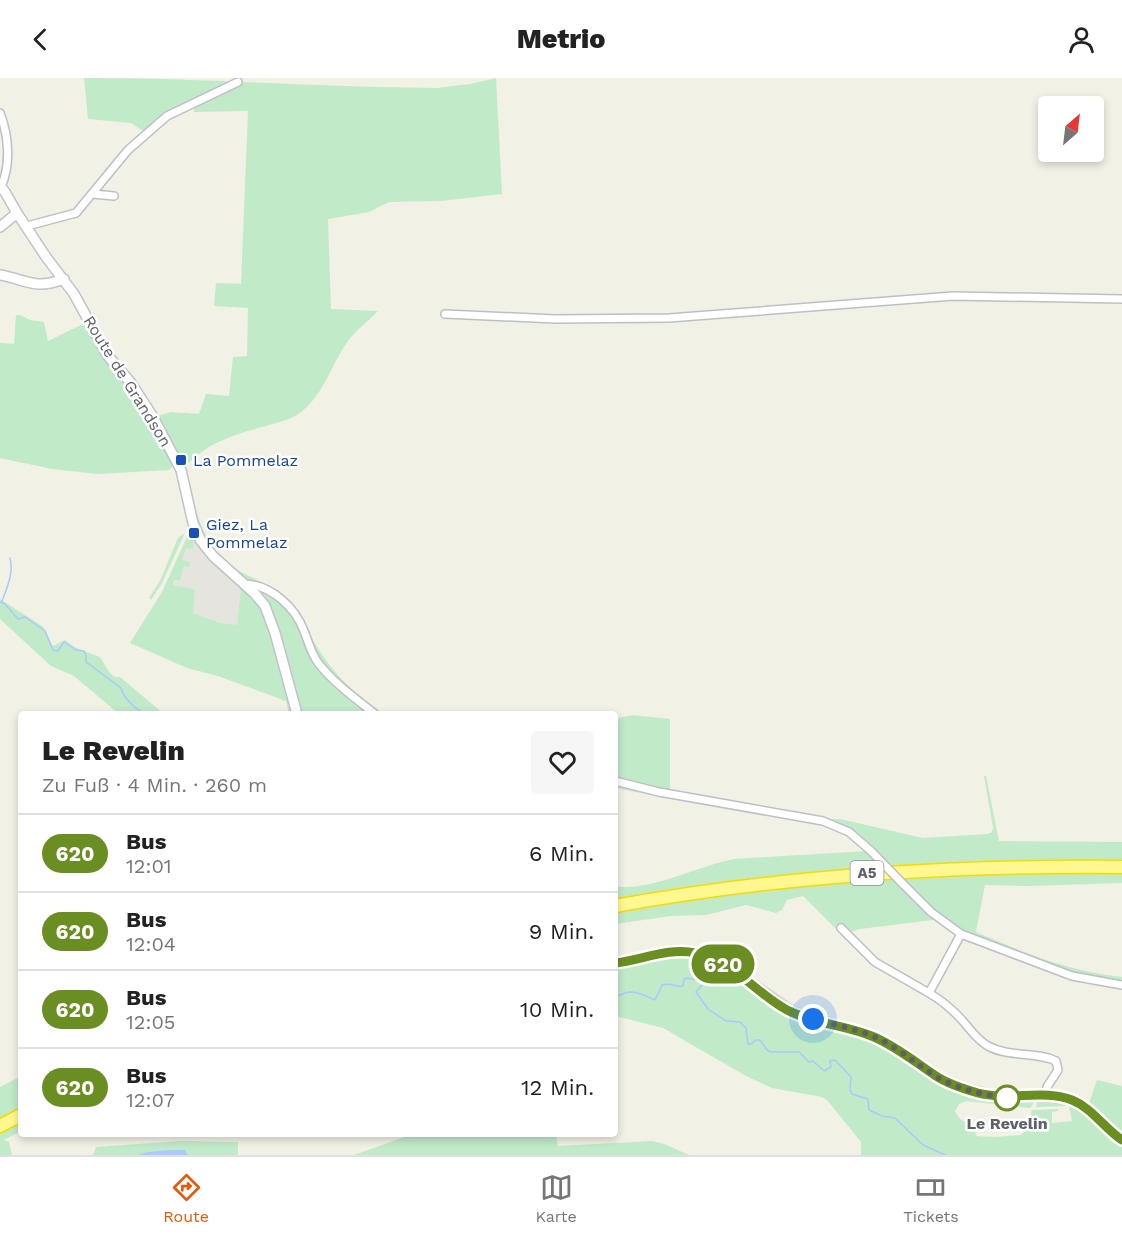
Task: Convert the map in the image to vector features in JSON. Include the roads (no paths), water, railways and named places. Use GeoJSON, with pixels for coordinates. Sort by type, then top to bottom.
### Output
{"type":"FeatureCollection","features":[{"type":"Feature","properties":{"kind":"highway","name":"A5"},"geometry":{"type":"LineString","coordinates":[[618,898],[725,880],[851,866],[963,860],[1122,859]]}},
{"type":"Feature","properties":{"kind":"highway","name":"A5"},"geometry":{"type":"LineString","coordinates":[[618,906],[725,888],[850,874],[976,868],[1122,867]]}},
{"type":"Feature","properties":{"kind":"highway"},"geometry":{"type":"LineString","coordinates":[[0,1117],[18,1108]]}},
{"type":"Feature","properties":{"kind":"highway"},"geometry":{"type":"LineString","coordinates":[[0,1126],[18,1117]]}},
{"type":"Feature","properties":{"kind":"street"},"geometry":{"type":"LineString","coordinates":[[27,226],[72,215],[79,211],[128,150],[172,112],[238,82]]}},
{"type":"Feature","properties":{"kind":"street"},"geometry":{"type":"LineString","coordinates":[[0,113],[7,153],[6,176],[1,187]]}},
{"type":"Feature","properties":{"kind":"street","name":"Route de Grandson"},"geometry":{"type":"LineString","coordinates":[[1,187],[64,279],[108,356],[144,402],[171,448],[185,482],[193,523],[201,542],[260,600],[270,617],[296,711]]}},
{"type":"Feature","properties":{"kind":"street"},"geometry":{"type":"LineString","coordinates":[[93,194],[114,196]]}},
{"type":"Feature","properties":{"kind":"street"},"geometry":{"type":"LineString","coordinates":[[0,227],[17,213]]}},
{"type":"Feature","properties":{"kind":"street"},"geometry":{"type":"LineString","coordinates":[[0,275],[36,285],[64,279]]}},
{"type":"Feature","properties":{"kind":"street"},"geometry":{"type":"LineString","coordinates":[[445,314],[555,319],[669,318],[953,296],[1122,299]]}},
{"type":"Feature","properties":{"kind":"street"},"geometry":{"type":"LineString","coordinates":[[245,584],[257,585],[282,600],[295,614],[312,654],[323,670],[371,711]]}},
{"type":"Feature","properties":{"kind":"street"},"geometry":{"type":"LineString","coordinates":[[618,782],[659,792],[823,821],[849,832],[931,912],[961,934],[1072,976],[1122,985]]}},
{"type":"Feature","properties":{"kind":"street"},"geometry":{"type":"LineString","coordinates":[[841,928],[875,962],[929,993],[953,1011],[979,1040],[988,1046],[1009,1054],[1056,1061],[1058,1070],[1047,1086],[1046,1096]]}},
{"type":"Feature","properties":{"kind":"street"},"geometry":{"type":"LineString","coordinates":[[929,993],[961,934]]}},
{"type":"Feature","properties":{"kind":"street"},"geometry":{"type":"LineString","coordinates":[[618,962],[685,951],[708,956],[737,972],[788,1010],[801,1016],[855,1029],[876,1038],[936,1076],[958,1086],[1004,1098],[1046,1096],[1069,1099],[1079,1103],[1122,1140]]}},
{"type":"Feature","properties":{"kind":"water"},"geometry":{"type":"Polygon","coordinates":[[[185,1150],[188,1155],[137,1155],[148,1152],[185,1150]]]}},
{"type":"Feature","properties":{"kind":"waterway"},"geometry":{"type":"LineString","coordinates":[[2,601],[11,574],[10,558]]}},
{"type":"Feature","properties":{"kind":"waterway"},"geometry":{"type":"LineString","coordinates":[[0,602],[5,604],[18,619],[25,617],[45,631],[53,650],[58,651],[64,642],[76,650],[84,651],[86,662],[121,688],[127,699],[140,711]]}},
{"type":"Feature","properties":{"kind":"waterway"},"geometry":{"type":"LineString","coordinates":[[618,995],[634,992],[655,1000],[662,985],[683,986],[684,979],[697,980],[703,984],[696,992],[708,1009],[726,1021],[740,1022],[746,1028],[748,1044],[760,1040],[771,1052],[799,1052],[809,1062],[813,1061],[824,1071],[831,1067],[830,1061],[835,1060],[851,1077],[852,1094],[868,1099],[869,1110],[882,1116],[895,1118],[923,1145],[945,1155]]}},
{"type":"Feature","properties":{"kind":"place","name":"La Pommelaz"},"geometry":{"type":"Point","coordinates":[181,460]}},
{"type":"Feature","properties":{"kind":"place","name":"Giez, La Pommelaz"},"geometry":{"type":"Point","coordinates":[194,533]}},
{"type":"Feature","properties":{"kind":"place","name":"Le Revelin"},"geometry":{"type":"Point","coordinates":[1007,1098]}}]}
